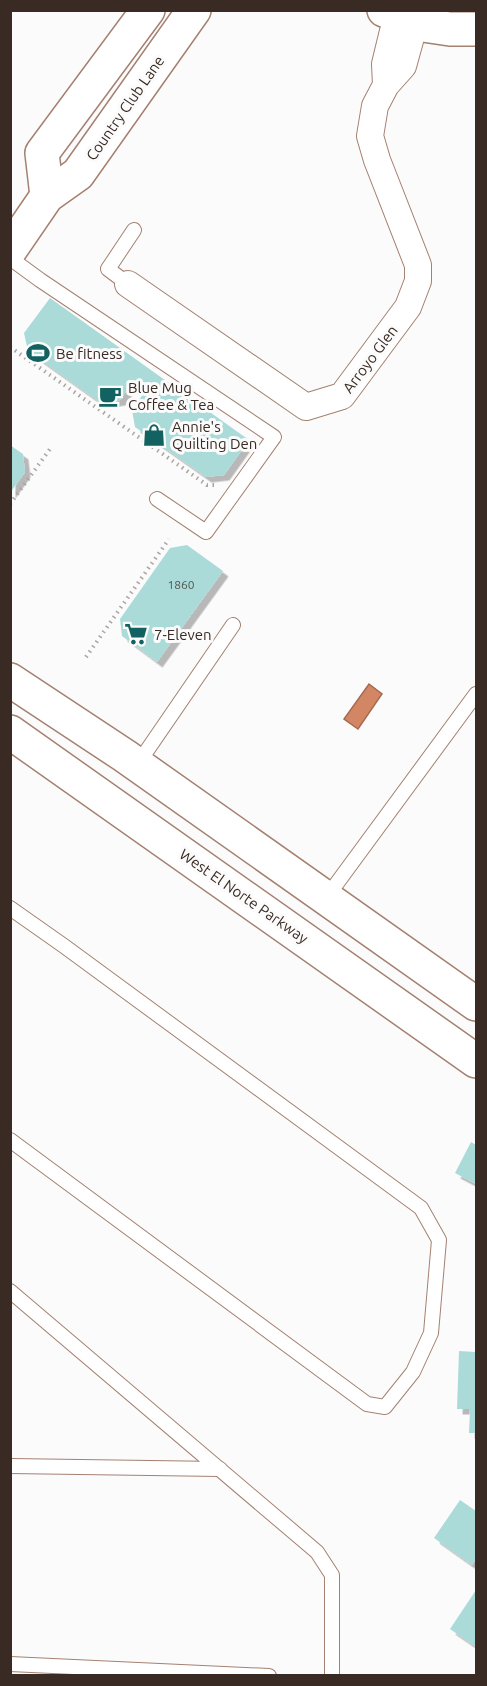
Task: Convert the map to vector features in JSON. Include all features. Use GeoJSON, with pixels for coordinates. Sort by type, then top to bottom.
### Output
{"type":"FeatureCollection","features":[{"type":"Feature","properties":{"kind":"main road"},"geometry":{"type":"LineString","coordinates":[[46,196],[42,153],[147,10]]}},
{"type":"Feature","properties":{"kind":"main road","name":"Country Club Lane"},"geometry":{"type":"LineString","coordinates":[[10,250],[46,196],[78,174],[194,10]]}},
{"type":"Feature","properties":{"kind":"main road"},"geometry":{"type":"LineString","coordinates":[[398,13],[416,24],[450,29],[477,29]]}},
{"type":"Feature","properties":{"kind":"main road"},"geometry":{"type":"LineString","coordinates":[[10,680],[137,765],[477,1004]]}},
{"type":"Feature","properties":{"kind":"main road","name":"West El Norte Parkway"},"geometry":{"type":"LineString","coordinates":[[10,732],[477,1061]]}},
{"type":"Feature","properties":{"kind":"street","name":"Arroyo Glen"},"geometry":{"type":"LineString","coordinates":[[128,284],[306,407],[342,396],[408,307],[418,281],[418,265],[377,160],[370,136],[375,106],[386,85],[403,66],[411,37],[398,13]]}},
{"type":"Feature","properties":{"kind":"lane"},"geometry":{"type":"LineString","coordinates":[[128,284],[108,268],[134,230]]}},
{"type":"Feature","properties":{"kind":"lane"},"geometry":{"type":"LineString","coordinates":[[10,258],[274,436],[206,532],[157,499]]}},
{"type":"Feature","properties":{"kind":"lane"},"geometry":{"type":"LineString","coordinates":[[137,765],[233,625]]}},
{"type":"Feature","properties":{"kind":"lane"},"geometry":{"type":"LineString","coordinates":[[326,898],[477,694]]}},
{"type":"Feature","properties":{"kind":"lane"},"geometry":{"type":"LineString","coordinates":[[10,908],[421,1208],[439,1240],[431,1333],[413,1372],[385,1407],[367,1404],[10,1140]]}},
{"type":"Feature","properties":{"kind":"lane"},"geometry":{"type":"LineString","coordinates":[[10,1291],[316,1552],[332,1575],[332,1676]]}},
{"type":"Feature","properties":{"kind":"lane"},"geometry":{"type":"LineString","coordinates":[[10,1466],[220,1469]]}},
{"type":"Feature","properties":{"kind":"lane"},"geometry":{"type":"LineString","coordinates":[[10,1664],[269,1676]]}},
{"type":"Feature","properties":{"kind":"path"},"geometry":{"type":"LineString","coordinates":[[10,347],[205,487],[218,485]]}},
{"type":"Feature","properties":{"kind":"path"},"geometry":{"type":"LineString","coordinates":[[10,504],[50,449]]}},
{"type":"Feature","properties":{"kind":"path"},"geometry":{"type":"LineString","coordinates":[[86,657],[169,539]]}},
{"type":"Feature","properties":{"kind":"shaded area"},"geometry":{"type":"Polygon","coordinates":[[[369,684],[382,694],[358,729],[344,719],[369,684]]]}},
{"type":"Feature","properties":{"kind":"building"},"geometry":{"type":"Polygon","coordinates":[[[50,298],[249,440],[224,475],[206,477],[135,427],[132,410],[144,393],[131,384],[120,400],[101,403],[28,351],[24,333],[50,298]]]}},
{"type":"Feature","properties":{"kind":"building"},"geometry":{"type":"Polygon","coordinates":[[[10,445],[23,454],[25,472],[10,493],[10,445]]]}},
{"type":"Feature","properties":{"kind":"building"},"geometry":{"type":"Polygon","coordinates":[[[187,545],[223,571],[157,662],[122,636],[120,619],[170,548],[187,545]]]}},
{"type":"Feature","properties":{"kind":"building"},"geometry":{"type":"Polygon","coordinates":[[[471,1142],[476,1145],[476,1184],[455,1173],[471,1142]]]}},
{"type":"Feature","properties":{"kind":"building"},"geometry":{"type":"Polygon","coordinates":[[[459,1351],[476,1352],[476,1433],[469,1433],[470,1409],[457,1409],[459,1351]]]}},
{"type":"Feature","properties":{"kind":"building"},"geometry":{"type":"Polygon","coordinates":[[[460,1500],[476,1511],[476,1558],[472,1565],[434,1538],[460,1500]]]}},
{"type":"Feature","properties":{"kind":"building"},"geometry":{"type":"Polygon","coordinates":[[[476,1590],[476,1647],[450,1629],[476,1590]]]}},
{"type":"Feature","properties":{"kind":"place","name":"Be fitness"},"geometry":{"type":"Point","coordinates":[38,353]}},
{"type":"Feature","properties":{"kind":"place","name":"Blue Mug Coffee & Tea"},"geometry":{"type":"Point","coordinates":[110,396]}},
{"type":"Feature","properties":{"kind":"place","name":"Annie's Quilting Den"},"geometry":{"type":"Point","coordinates":[154,435]}},
{"type":"Feature","properties":{"kind":"place","name":"7-Eleven"},"geometry":{"type":"Point","coordinates":[136,634]}}]}
